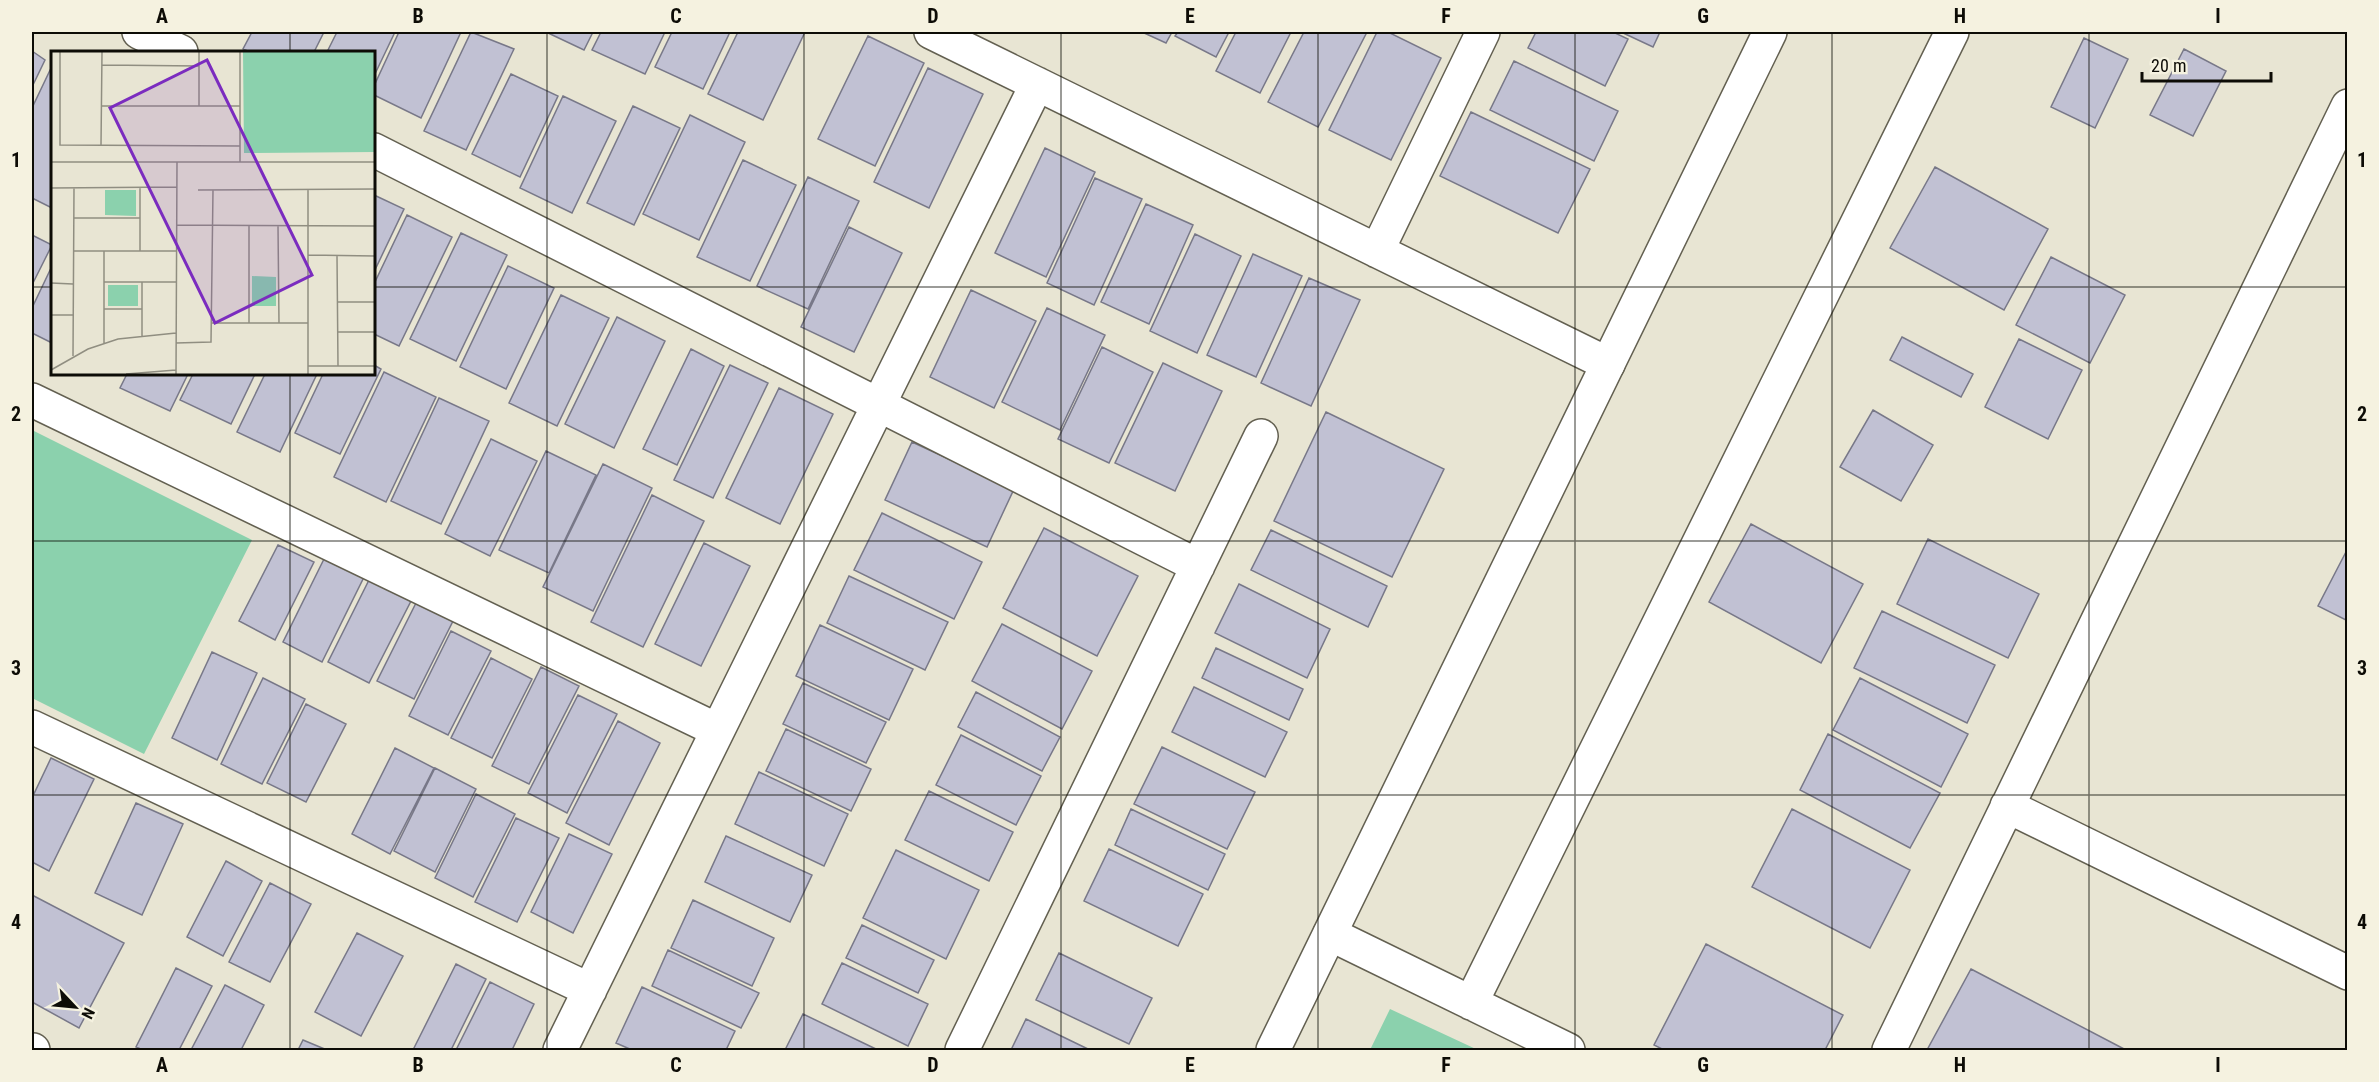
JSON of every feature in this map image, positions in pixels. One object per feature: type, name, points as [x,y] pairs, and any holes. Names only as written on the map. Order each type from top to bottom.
[{"type":"street","points":[[139,32],[179,51]]},
{"type":"street","points":[[931,32],[1608,364]]},
{"type":"street","points":[[1377,251],[1483,32]]},
{"type":"street","points":[[1274,1050],[1770,32]]},
{"type":"street","points":[[1471,1003],[1952,32]]},
{"type":"street","points":[[560,1050],[1037,84]]},
{"type":"street","points":[[1888,1050],[2348,106]]},
{"type":"street","points":[[375,151],[1198,566]]},
{"type":"street","points":[[32,400],[717,730]]},
{"type":"street","points":[[962,1050],[1261,436]]},
{"type":"street","points":[[32,728],[590,990]]},
{"type":"street","points":[[2007,806],[2348,973]]},
{"type":"street","points":[[1330,934],[1568,1050]]},
{"type":"green space","points":[[32,430],[252,540],[144,754],[32,698]]},
{"type":"green space","points":[[1390,1009],[1478,1050],[1370,1050]]},
{"type":"building","points":[[252,32],[324,32],[314,51],[248,51],[243,49]]},
{"type":"building","points":[[337,32],[395,32],[375,74],[375,51],[328,51]]},
{"type":"building","points":[[399,32],[461,32],[421,118],[375,95],[375,84]]},
{"type":"building","points":[[471,32],[514,49],[466,150],[424,131]]},
{"type":"building","points":[[546,32],[593,32],[584,50]]},
{"type":"building","points":[[601,32],[665,32],[645,74],[592,50]]},
{"type":"building","points":[[672,32],[730,32],[703,89],[655,67]]},
{"type":"building","points":[[738,32],[805,32],[763,120],[708,94]]},
{"type":"building","points":[[1142,32],[1172,32],[1166,43]]},
{"type":"building","points":[[1178,32],[1229,32],[1216,57],[1175,36]]},
{"type":"building","points":[[1236,32],[1291,32],[1260,93],[1216,71]]},
{"type":"building","points":[[1304,32],[1367,32],[1318,127],[1268,102]]},
{"type":"building","points":[[1377,32],[1388,32],[1441,58],[1391,160],[1329,130]]},
{"type":"building","points":[[1536,32],[1613,32],[1628,39],[1605,86],[1528,48]]},
{"type":"building","points":[[1621,32],[1660,32],[1653,47]]},
{"type":"building","points":[[868,36],[924,63],[875,166],[818,139]]},
{"type":"building","points":[[2084,38],[2128,59],[2095,128],[2051,107]]},
{"type":"building","points":[[2184,49],[2226,71],[2193,136],[2150,115]]},
{"type":"building","points":[[32,51],[45,60],[32,87]]},
{"type":"building","points":[[1514,61],[1618,111],[1594,161],[1490,110]]},
{"type":"building","points":[[51,68],[51,208],[32,198],[32,108]]},
{"type":"building","points":[[928,68],[983,94],[929,208],[874,182]]},
{"type":"building","points":[[511,74],[558,96],[520,177],[472,154]]},
{"type":"building","points":[[563,96],[616,121],[572,213],[520,188]]},
{"type":"building","points":[[633,106],[680,128],[634,225],[587,203]]},
{"type":"building","points":[[1471,112],[1590,169],[1558,233],[1440,176]]},
{"type":"building","points":[[690,115],[745,142],[699,240],[643,214]]},
{"type":"building","points":[[1045,148],[1095,172],[1046,277],[995,253]]},
{"type":"building","points":[[743,160],[796,185],[750,281],[697,257]]},
{"type":"building","points":[[1935,167],[2048,229],[2004,310],[1890,248]]},
{"type":"building","points":[[808,177],[859,201],[808,309],[757,286]]},
{"type":"building","points":[[1095,178],[1142,199],[1094,305],[1047,283]]},
{"type":"building","points":[[375,195],[404,209],[375,270]]},
{"type":"building","points":[[1146,204],[1193,225],[1149,324],[1101,302]]},
{"type":"building","points":[[407,215],[452,237],[399,346],[375,334],[375,282]]},
{"type":"building","points":[[849,227],[902,253],[854,352],[801,327]]},
{"type":"building","points":[[461,233],[507,255],[456,361],[410,339]]},
{"type":"building","points":[[1195,234],[1241,256],[1197,353],[1150,331]]},
{"type":"building","points":[[32,235],[51,244],[51,247],[32,285]]},
{"type":"building","points":[[1253,254],[1302,276],[1256,377],[1207,355]]},
{"type":"building","points":[[2051,257],[2125,295],[2090,363],[2016,325]]},
{"type":"building","points":[[508,266],[554,288],[506,389],[460,367]]},
{"type":"building","points":[[51,268],[51,342],[32,333],[32,308]]},
{"type":"building","points":[[1309,278],[1360,300],[1311,406],[1261,383]]},
{"type":"building","points":[[971,290],[1036,321],[994,408],[930,377]]},
{"type":"building","points":[[561,295],[609,318],[557,426],[509,403]]},
{"type":"building","points":[[1047,308],[1105,335],[1060,430],[1002,402]]},
{"type":"building","points":[[617,317],[665,341],[614,448],[565,424]]},
{"type":"building","points":[[1902,337],[1973,374],[1961,397],[1890,360]]},
{"type":"building","points":[[2019,339],[2082,370],[2048,439],[1985,407]]},
{"type":"building","points":[[1102,347],[1153,372],[1109,463],[1058,439]]},
{"type":"building","points":[[691,349],[724,366],[677,465],[643,449]]},
{"type":"building","points":[[1163,363],[1222,391],[1175,491],[1115,463]]},
{"type":"building","points":[[730,365],[768,383],[713,498],[674,480]]},
{"type":"building","points":[[375,366],[381,369],[340,454],[295,433],[323,375],[375,375]]},
{"type":"building","points":[[384,372],[436,397],[386,502],[334,477]]},
{"type":"building","points":[[126,375],[188,375],[170,411],[120,388]]},
{"type":"building","points":[[192,375],[255,375],[231,424],[180,400]]},
{"type":"building","points":[[265,375],[317,375],[280,452],[237,432]]},
{"type":"building","points":[[779,388],[833,414],[780,524],[726,498]]},
{"type":"building","points":[[439,398],[489,421],[441,524],[391,501]]},
{"type":"building","points":[[1873,410],[1933,445],[1901,501],[1840,467]]},
{"type":"building","points":[[1326,412],[1444,469],[1392,577],[1274,521]]},
{"type":"building","points":[[491,439],[537,461],[490,556],[445,534]]},
{"type":"building","points":[[912,442],[1014,489],[987,547],[885,500]]},
{"type":"building","points":[[546,451],[596,475],[549,573],[499,550]]},
{"type":"building","points":[[603,464],[652,488],[593,611],[543,587]]},
{"type":"building","points":[[652,495],[704,521],[643,647],[591,622]]},
{"type":"building","points":[[882,513],[982,562],[954,619],[854,570]]},
{"type":"building","points":[[1751,524],[1863,584],[1821,663],[1709,602]]},
{"type":"building","points":[[1044,528],[1138,576],[1097,656],[1003,608]]},
{"type":"building","points":[[1271,530],[1387,586],[1368,627],[1251,570]]},
{"type":"building","points":[[1928,539],[2039,594],[2008,658],[1897,604]]},
{"type":"building","points":[[704,543],[750,566],[701,666],[655,644]]},
{"type":"building","points":[[278,545],[314,562],[275,640],[239,621]]},
{"type":"building","points":[[2348,548],[2348,621],[2318,606]]},
{"type":"building","points":[[326,555],[365,575],[322,662],[283,642]]},
{"type":"building","points":[[849,576],[948,622],[925,670],[827,623]]},
{"type":"building","points":[[369,580],[411,601],[369,683],[328,662]]},
{"type":"building","points":[[1239,584],[1330,629],[1307,678],[1215,633]]},
{"type":"building","points":[[417,601],[454,619],[414,699],[377,681]]},
{"type":"building","points":[[1882,611],[1995,665],[1967,723],[1854,668]]},
{"type":"building","points":[[1002,624],[1092,671],[1062,729],[972,681]]},
{"type":"building","points":[[820,625],[913,669],[889,720],[796,676]]},
{"type":"building","points":[[451,631],[491,651],[448,735],[409,716]]},
{"type":"building","points":[[1216,648],[1303,689],[1289,720],[1202,678]]},
{"type":"building","points":[[212,652],[257,673],[217,760],[172,738]]},
{"type":"building","points":[[491,658],[532,679],[492,758],[451,738]]},
{"type":"building","points":[[541,667],[579,686],[529,784],[492,766]]},
{"type":"building","points":[[263,678],[305,699],[262,784],[221,764]]},
{"type":"building","points":[[1860,678],[1968,734],[1941,787],[1833,730]]},
{"type":"building","points":[[803,683],[886,722],[866,763],[783,724]]},
{"type":"building","points":[[1194,687],[1287,732],[1265,777],[1172,732]]},
{"type":"building","points":[[976,692],[1060,737],[1042,771],[958,727]]},
{"type":"building","points":[[578,695],[617,714],[567,813],[528,793]]},
{"type":"building","points":[[306,704],[346,724],[306,802],[267,783]]},
{"type":"building","points":[[618,721],[660,743],[609,845],[566,823]]},
{"type":"building","points":[[786,729],[871,769],[851,811],[766,771]]},
{"type":"building","points":[[1828,734],[1940,793],[1910,848],[1800,790]]},
{"type":"building","points":[[961,735],[1041,776],[1016,825],[936,785]]},
{"type":"building","points":[[1162,747],[1255,792],[1227,849],[1134,804]]},
{"type":"building","points":[[395,748],[434,768],[390,854],[352,834]]},
{"type":"building","points":[[51,758],[94,779],[49,871],[32,862],[32,798]]},
{"type":"building","points":[[435,768],[476,789],[435,872],[394,851]]},
{"type":"building","points":[[759,772],[848,814],[824,866],[735,824]]},
{"type":"building","points":[[929,791],[1013,832],[989,881],[905,840]]},
{"type":"building","points":[[476,794],[515,814],[473,897],[435,878]]},
{"type":"building","points":[[136,803],[183,824],[142,915],[95,893]]},
{"type":"building","points":[[1131,809],[1225,854],[1208,890],[1115,845]]},
{"type":"building","points":[[1792,809],[1910,870],[1870,948],[1752,887]]},
{"type":"building","points":[[516,818],[559,838],[517,922],[475,902]]},
{"type":"building","points":[[569,834],[612,854],[573,933],[531,912]]},
{"type":"building","points":[[726,836],[812,875],[790,922],[705,882]]},
{"type":"building","points":[[1109,849],[1203,894],[1178,946],[1084,901]]},
{"type":"building","points":[[896,850],[979,890],[946,959],[863,918]]},
{"type":"building","points":[[226,861],[262,881],[223,956],[187,937]]},
{"type":"building","points":[[270,883],[311,904],[270,982],[229,962]]},
{"type":"building","points":[[32,895],[124,943],[79,1028],[32,1002]]},
{"type":"building","points":[[693,900],[774,938],[752,986],[671,948]]},
{"type":"building","points":[[862,925],[934,960],[918,993],[846,958]]},
{"type":"building","points":[[357,933],[403,956],[361,1036],[315,1012]]},
{"type":"building","points":[[1706,944],[1843,1015],[1825,1050],[1664,1050],[1654,1045]]},
{"type":"building","points":[[668,950],[759,993],[741,1028],[652,986]]},
{"type":"building","points":[[1059,953],[1152,998],[1129,1044],[1036,1000]]},
{"type":"building","points":[[842,963],[928,1004],[908,1046],[822,1004]]},
{"type":"building","points":[[456,964],[486,979],[451,1050],[413,1050]]},
{"type":"building","points":[[176,968],[212,986],[179,1050],[143,1050],[136,1047]]},
{"type":"building","points":[[1971,969],[2126,1050],[1927,1050]]},
{"type":"building","points":[[490,982],[534,1004],[512,1050],[456,1050]]},
{"type":"building","points":[[225,985],[264,1005],[241,1050],[191,1050]]},
{"type":"building","points":[[642,987],[735,1031],[726,1050],[632,1050],[616,1043]]},
{"type":"building","points":[[803,1014],[878,1050],[785,1050]]},
{"type":"building","points":[[1026,1019],[1090,1050],[1011,1050]]},
{"type":"building","points":[[303,1040],[327,1050],[298,1050]]}]
